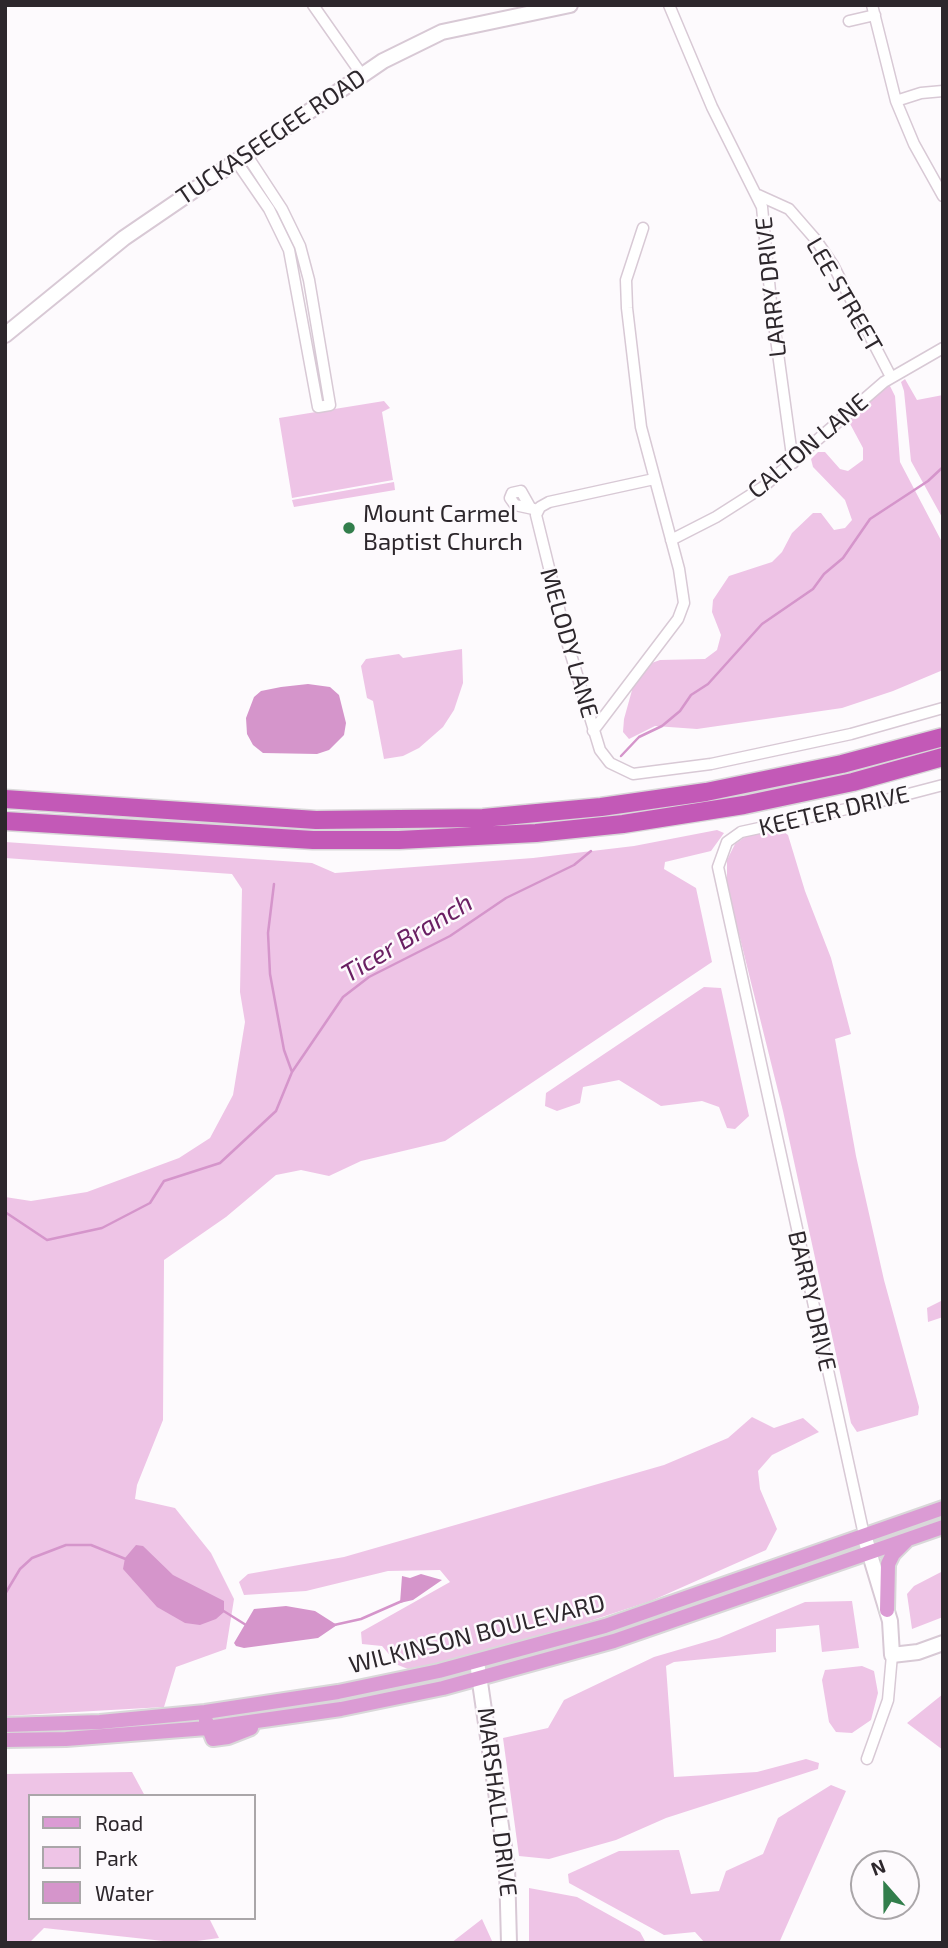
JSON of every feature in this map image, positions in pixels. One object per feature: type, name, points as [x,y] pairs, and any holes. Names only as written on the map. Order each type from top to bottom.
[{"type":"highway","points":[[5,799],[316,820],[483,818],[577,810],[706,792],[842,764],[943,737]]},
{"type":"highway","points":[[5,821],[313,840],[399,840],[536,833],[623,824],[744,805],[853,782],[943,757]]},
{"type":"main road","name":"WILKINSON BOULEVARD","points":[[5,1725],[100,1722],[205,1712],[361,1688],[477,1662],[605,1626],[943,1508]]},
{"type":"main road","name":"WILKINSON BOULEVARD","points":[[207,1728],[210,1736],[218,1739],[273,1719],[341,1709],[481,1679],[614,1641],[943,1527]]},
{"type":"main road","points":[[887,1610],[888,1564],[899,1546],[912,1537]]},
{"type":"main road","points":[[5,1740],[66,1739],[207,1728],[205,1712]]},
{"type":"street","points":[[313,5],[362,75]]},
{"type":"street","name":"TUCKASEEGEE ROAD","points":[[5,335],[124,238],[362,75],[429,37],[570,5]]},
{"type":"street","name":"LARRY DRIVE","points":[[668,5],[717,118],[762,207],[771,302],[793,463]]},
{"type":"street","points":[[849,21],[874,10],[896,101],[914,144],[943,196]]},
{"type":"street","points":[[896,101],[921,93],[943,91]]},
{"type":"street","points":[[241,157],[282,209],[300,246],[309,280],[330,405],[318,407],[289,250],[241,157]]},
{"type":"street","name":"LEE STREET","points":[[758,195],[789,209],[816,240],[833,265],[891,377]]},
{"type":"street","points":[[593,731],[681,614],[684,594],[641,427],[626,291],[630,264],[643,228]]},
{"type":"street","name":"CALTON LANE","points":[[671,540],[736,506],[793,463],[891,377],[943,348]]},
{"type":"street","name":"MELODY LANE","points":[[654,479],[549,502],[534,509],[551,582],[593,731],[600,750],[610,763],[625,772],[643,774],[777,751],[943,708]]},
{"type":"street","name":"KEETER DRIVE","points":[[727,842],[741,832],[943,785]]},
{"type":"street","name":"BARRY DRIVE","points":[[727,842],[718,867],[723,902],[864,1535],[887,1610],[892,1655],[888,1700],[867,1759]]},
{"type":"street","points":[[892,1655],[918,1652],[943,1643]]},
{"type":"street","name":"MARSHALL DRIVE","points":[[477,1662],[509,1888],[509,1943]]},
{"type":"green space","points":[[905,379],[917,400],[943,395],[943,519],[911,461],[901,382]]},
{"type":"green space","points":[[889,384],[895,396],[900,462],[943,544],[943,670],[842,708],[697,729],[655,726],[629,739],[623,732],[624,719],[634,683],[649,664],[660,660],[705,659],[717,650],[721,635],[712,612],[713,600],[729,576],[772,562],[782,552],[792,533],[813,513],[821,513],[834,530],[845,528],[852,520],[845,500],[813,467],[811,459],[818,452],[825,452],[840,469],[848,471],[863,460],[863,448],[848,420]]},
{"type":"green space","points":[[384,401],[390,408],[382,412],[393,480],[292,498],[279,418]]},
{"type":"green space","points":[[394,482],[395,490],[294,507],[292,500]]},
{"type":"green space","points":[[462,649],[463,683],[454,710],[443,727],[419,748],[403,756],[384,759],[373,701],[367,698],[361,666],[366,659],[399,654],[403,658]]},
{"type":"green space","points":[[780,829],[788,835],[805,891],[831,958],[851,1034],[835,1039],[856,1156],[884,1280],[919,1407],[918,1415],[857,1432],[851,1423],[783,1111],[727,886],[727,860],[735,844],[745,837]]},
{"type":"green space","points":[[717,830],[724,833],[711,851],[665,862],[664,869],[696,888],[712,962],[445,1141],[361,1161],[329,1176],[301,1170],[276,1175],[226,1217],[164,1260],[163,1420],[137,1485],[135,1499],[175,1508],[211,1553],[234,1599],[226,1649],[176,1667],[164,1707],[5,1716],[5,1197],[31,1201],[87,1192],[179,1158],[210,1138],[233,1095],[245,1022],[240,992],[242,889],[232,874],[5,858],[5,842],[312,863],[335,873],[533,858],[634,846]]},
{"type":"green space","points":[[704,987],[721,988],[749,1116],[735,1129],[727,1128],[719,1107],[702,1101],[661,1106],[619,1080],[583,1087],[580,1103],[557,1111],[545,1106],[546,1093]]},
{"type":"green space","points":[[943,1300],[943,1317],[928,1322],[927,1308]]},
{"type":"green space","points":[[752,1417],[774,1428],[803,1418],[819,1432],[772,1455],[758,1471],[760,1489],[777,1529],[766,1550],[651,1601],[528,1641],[413,1671],[398,1665],[382,1646],[362,1644],[361,1632],[450,1582],[440,1570],[388,1571],[306,1591],[244,1595],[239,1582],[248,1574],[344,1557],[664,1465],[728,1438]]},
{"type":"green space","points":[[943,1571],[943,1617],[912,1629],[907,1594],[914,1586]]},
{"type":"green space","points":[[852,1601],[859,1648],[822,1652],[819,1625],[776,1629],[776,1652],[674,1662],[666,1666],[674,1777],[757,1772],[806,1759],[819,1763],[818,1769],[666,1818],[616,1840],[549,1859],[519,1856],[503,1738],[548,1728],[564,1700],[654,1657],[719,1638],[805,1602]]},
{"type":"green space","points":[[862,1666],[874,1671],[878,1693],[871,1720],[852,1733],[836,1732],[829,1722],[822,1680],[825,1670]]},
{"type":"green space","points":[[943,1694],[943,1750],[907,1723]]},
{"type":"green space","points":[[132,1772],[144,1794],[28,1794],[28,1920],[210,1920],[219,1938],[182,1943],[44,1928],[29,1943],[5,1943],[5,1774]]},
{"type":"green space","points":[[831,1785],[846,1791],[779,1943],[705,1943],[695,1932],[664,1935],[569,1883],[568,1874],[619,1851],[679,1850],[691,1894],[719,1891],[726,1871],[763,1854],[778,1818]]},
{"type":"green space","points":[[529,1888],[577,1897],[640,1932],[646,1943],[529,1943]]},
{"type":"green space","points":[[482,1919],[493,1943],[451,1943]]},
{"type":"water","points":[[308,684],[330,687],[339,695],[346,723],[344,735],[329,750],[317,754],[263,753],[253,745],[247,734],[246,718],[254,697],[261,691]]},
{"type":"water","points":[[136,1545],[143,1546],[173,1575],[224,1601],[224,1612],[216,1619],[200,1625],[185,1623],[157,1607],[123,1569],[125,1558]]},
{"type":"water","points":[[421,1574],[442,1580],[413,1600],[400,1603],[402,1576],[410,1578]]},
{"type":"water","points":[[286,1606],[315,1611],[337,1625],[318,1638],[244,1648],[236,1646],[234,1643],[254,1609]]},
{"type":"waterway","name":"Ticer Branch","points":[[621,756],[639,737],[662,726],[680,711],[691,695],[708,684],[762,624],[813,589],[824,574],[843,558],[870,519],[928,481],[943,467]]},
{"type":"waterway","name":"Ticer Branch","points":[[5,1212],[47,1240],[102,1228],[150,1203],[164,1181],[220,1163],[276,1111],[292,1072],[343,997],[369,977],[450,936],[506,898],[574,865],[591,851]]},
{"type":"waterway","points":[[274,884],[268,933],[270,974],[284,1050],[292,1072]]},
{"type":"waterway","points":[[5,1594],[20,1569],[32,1558],[66,1545],[91,1545],[128,1560]]},
{"type":"waterway","points":[[334,1625],[361,1619],[402,1601]]},
{"type":"waterway","points":[[222,1610],[246,1625]]},
{"type":"place","name":"Mount Carmel Baptist Church","points":[[349,528]]}]
